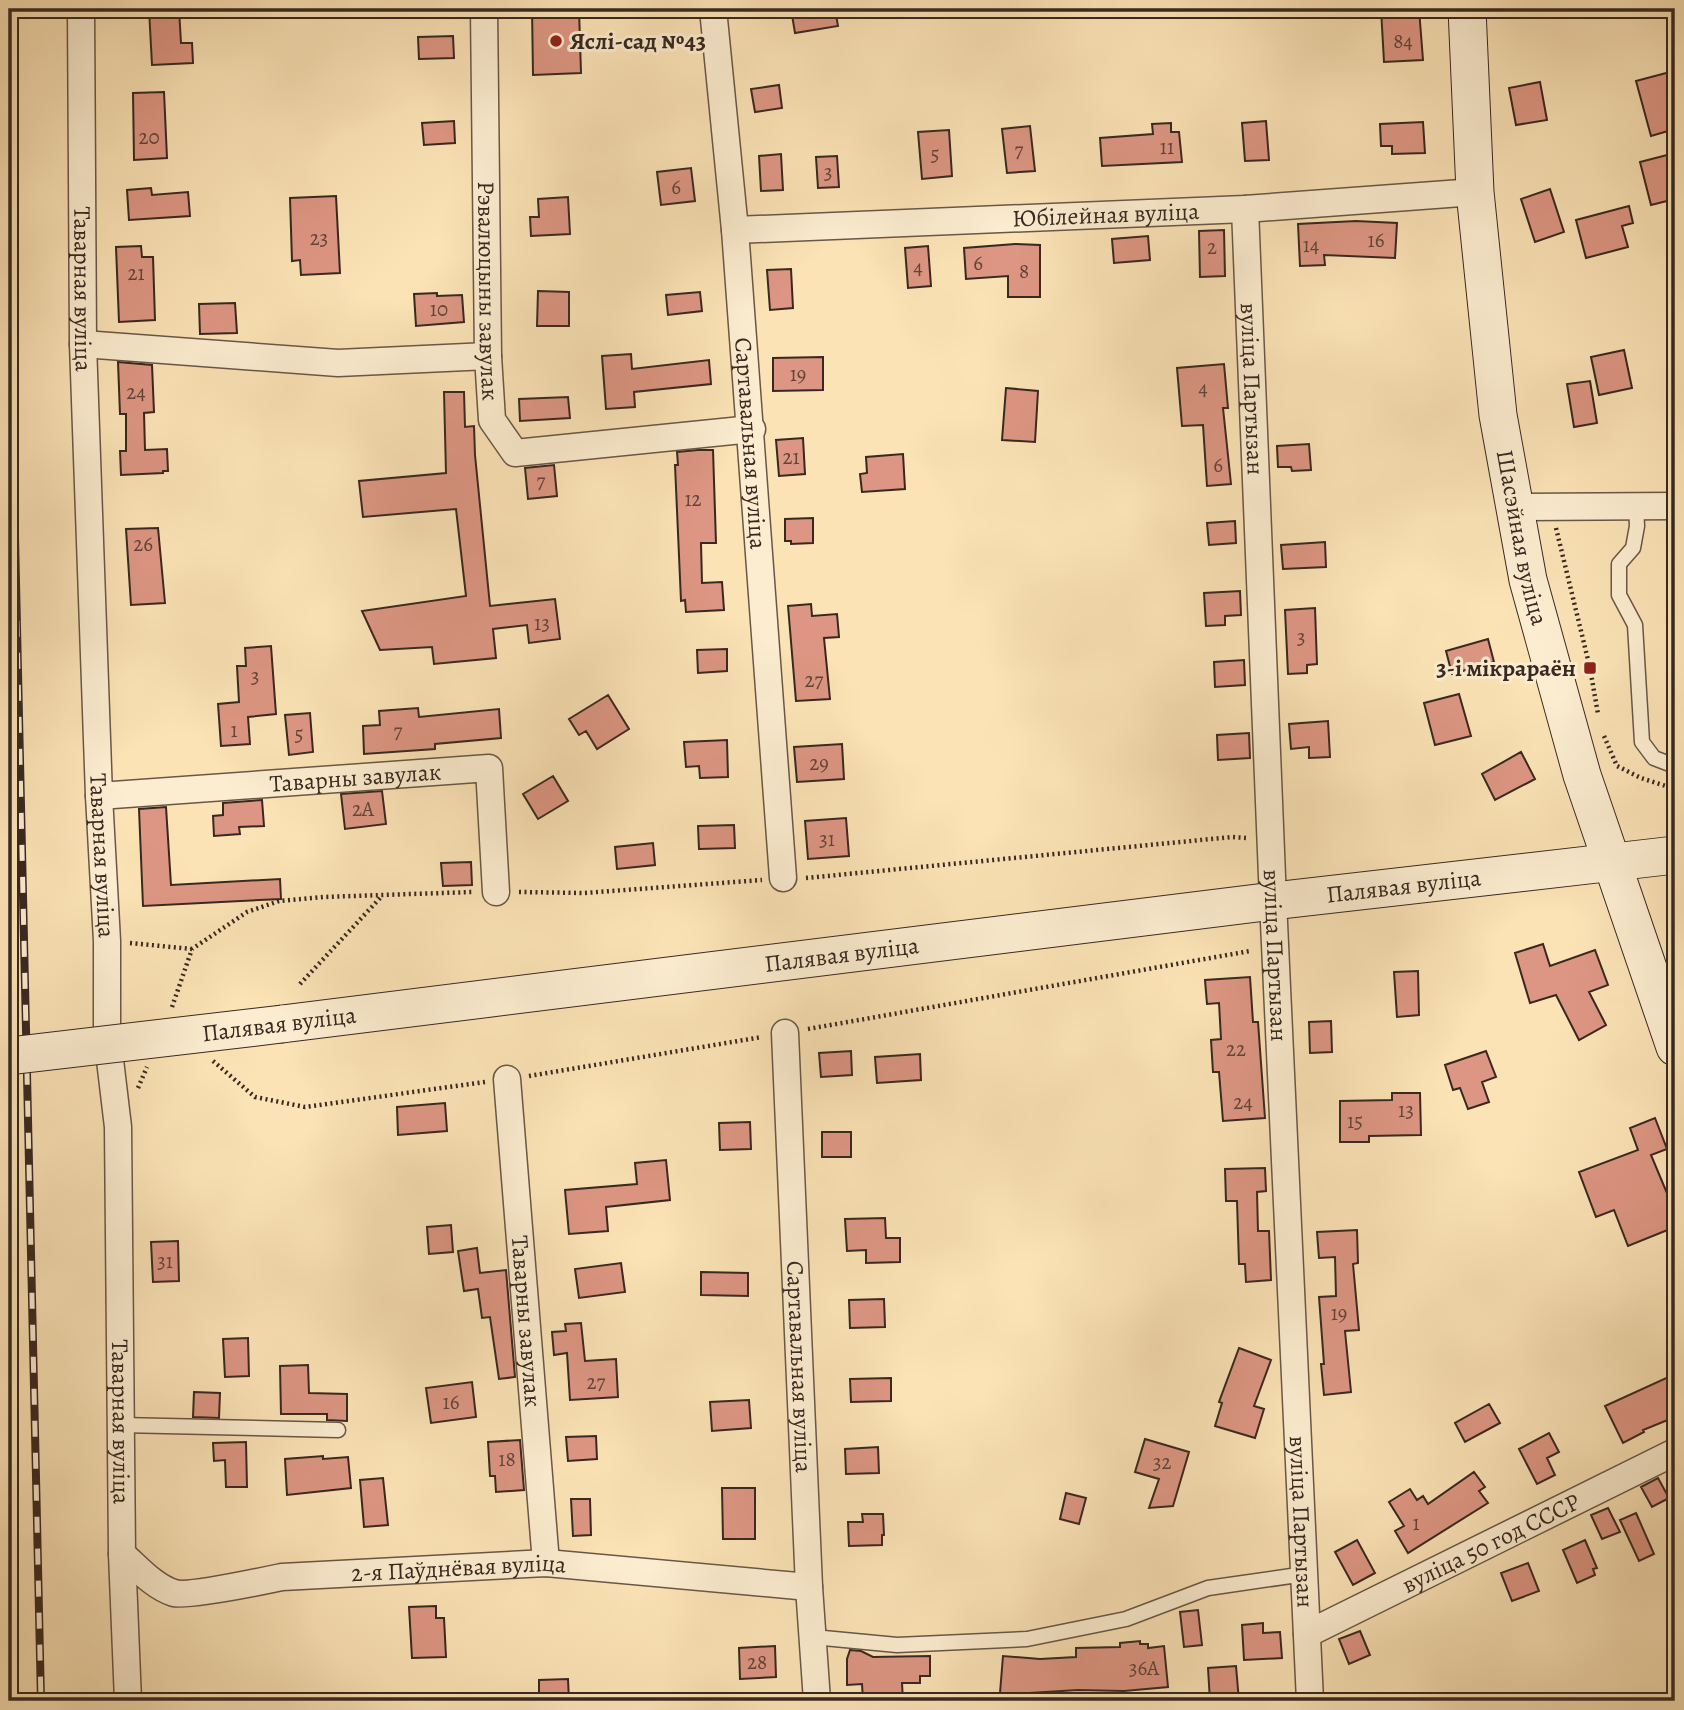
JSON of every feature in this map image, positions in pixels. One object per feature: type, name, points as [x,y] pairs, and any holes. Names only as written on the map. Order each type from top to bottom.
[{"type":"main road","name":"Шасэйная вуліца","points":[[1467,9],[1475,192],[1498,415],[1528,580],[1582,775],[1675,1046]]},
{"type":"main road","name":"Палявая вуліца","points":[[9,1056],[1273,901],[1675,855]]},
{"type":"street","name":"Таварная вуліца","points":[[81,9],[83,344],[99,796],[107,941],[107,1035],[118,1127],[122,1554],[128,1701]]},
{"type":"street","name":"Рэвалюцыны завулак","points":[[484,9],[488,356],[492,420],[515,453],[752,429]]},
{"type":"street","name":"Сартавальная вуліца","points":[[713,9],[752,429],[783,878]]},
{"type":"street","name":"Юбілейная вуліца","points":[[735,230],[1245,209],[1475,192]]},
{"type":"street","name":"вуліца Партызан","points":[[1245,209],[1273,901],[1310,1701]]},
{"type":"street","points":[[83,344],[338,363],[488,356]]},
{"type":"street","points":[[1514,508],[1675,506]]},
{"type":"street","name":"Таварны завулак","points":[[99,796],[489,768],[496,892]]},
{"type":"street","name":"Сартавальная вуліца","points":[[785,1034],[809,1587],[817,1701]]},
{"type":"street","name":"Таварны завулак","points":[[507,1079],[545,1563]]},
{"type":"street","name":"вуліца 50 год СССР","points":[[1307,1634],[1675,1452]]},
{"type":"street","name":"2-я Паўднёвая вуліца","points":[[122,1554],[153,1582],[176,1594],[282,1577],[545,1563],[809,1587]]},
{"type":"lane","points":[[1636,506],[1637,526],[1633,548],[1619,565],[1619,595],[1635,625],[1642,742],[1654,758],[1675,766]]},
{"type":"lane","points":[[120,1425],[338,1430]]},
{"type":"lane","points":[[813,1637],[897,1645],[1027,1639],[1126,1619],[1208,1588],[1305,1574]]},
{"type":"path","points":[[1551,507],[1599,716]]},
{"type":"path","points":[[1601,728],[1616,766],[1641,778],[1675,789]]},
{"type":"path","points":[[783,878],[825,877],[1232,837],[1254,839],[1271,845]]},
{"type":"path","points":[[300,984],[382,895]]},
{"type":"path","points":[[107,941],[192,949]]},
{"type":"path","points":[[208,1057],[255,1097],[305,1107],[507,1079],[785,1034],[1250,953],[1253,942]]},
{"type":"building","points":[[149,9],[179,9],[181,43],[192,43],[193,63],[152,65]]},
{"type":"building","name":"Яслі-сад №43","points":[[532,9],[579,9],[581,73],[533,75]]},
{"type":"building","points":[[791,9],[835,9],[838,26],[795,33]]},
{"type":"building","points":[[1381,9],[1419,9],[1423,60],[1384,62]]},
{"type":"building","points":[[453,36],[454,58],[419,59],[418,37]]},
{"type":"building","points":[[1670,72],[1675,92],[1675,129],[1651,136],[1636,81]]},
{"type":"building","points":[[1540,82],[1547,120],[1516,125],[1509,88]]},
{"type":"building","points":[[779,85],[782,108],[755,112],[751,89]]},
{"type":"building","points":[[164,92],[167,158],[134,160],[133,93]]},
{"type":"building","points":[[454,121],[455,143],[424,145],[422,123]]},
{"type":"building","points":[[1266,121],[1269,160],[1245,161],[1242,123]]},
{"type":"building","points":[[1423,122],[1425,153],[1392,154],[1392,146],[1381,146],[1380,124]]},
{"type":"building","points":[[1171,123],[1171,132],[1179,132],[1182,162],[1102,166],[1100,138],[1153,134],[1152,124]]},
{"type":"building","points":[[1030,126],[1035,171],[1007,173],[1002,129]]},
{"type":"building","points":[[949,130],[952,176],[922,179],[918,132]]},
{"type":"building","points":[[781,154],[783,190],[761,191],[759,156]]},
{"type":"building","points":[[1671,154],[1675,172],[1675,199],[1651,205],[1640,162]]},
{"type":"building","points":[[837,156],[839,187],[818,188],[816,157]]},
{"type":"building","points":[[691,168],[695,201],[661,205],[657,172]]},
{"type":"building","points":[[151,188],[152,195],[188,192],[190,216],[129,220],[127,190]]},
{"type":"building","points":[[1550,189],[1564,232],[1535,242],[1521,199]]},
{"type":"building","points":[[336,196],[340,273],[301,275],[300,260],[292,261],[290,198]]},
{"type":"building","points":[[568,197],[570,234],[531,236],[530,217],[539,217],[538,199]]},
{"type":"building","points":[[1629,206],[1633,223],[1622,226],[1628,247],[1586,258],[1576,220]]},
{"type":"building","points":[[1356,221],[1397,223],[1395,258],[1324,255],[1325,265],[1300,266],[1298,224]]},
{"type":"building","points":[[1224,230],[1225,276],[1200,277],[1199,231]]},
{"type":"building","points":[[1148,236],[1150,260],[1114,263],[1112,239]]},
{"type":"building","points":[[1040,245],[1040,297],[1008,297],[1008,276],[966,279],[964,248]]},
{"type":"building","points":[[141,246],[142,257],[153,257],[155,320],[119,322],[116,247]]},
{"type":"building","points":[[928,246],[931,286],[908,288],[905,248]]},
{"type":"building","points":[[791,269],[793,308],[770,310],[767,270]]},
{"type":"building","points":[[538,291],[569,292],[569,326],[537,326]]},
{"type":"building","points":[[700,292],[702,311],[668,315],[666,295]]},
{"type":"building","points":[[437,293],[437,296],[462,295],[464,322],[416,326],[414,294]]},
{"type":"building","points":[[235,303],[237,333],[200,334],[199,304]]},
{"type":"building","points":[[1624,350],[1632,388],[1599,395],[1591,357]]},
{"type":"building","points":[[631,354],[632,369],[709,360],[711,384],[634,392],[635,407],[606,409],[602,356]]},
{"type":"building","points":[[823,357],[823,390],[773,391],[773,358]]},
{"type":"building","points":[[118,362],[152,365],[154,412],[144,413],[145,450],[167,449],[168,471],[121,475],[120,451],[126,451],[126,414],[120,414]]},
{"type":"building","points":[[1224,364],[1228,408],[1223,408],[1231,484],[1207,486],[1203,425],[1182,426],[1177,368]]},
{"type":"building","points":[[1590,381],[1597,423],[1574,427],[1567,384]]},
{"type":"building","points":[[1006,388],[1038,391],[1035,442],[1002,440]]},
{"type":"building","points":[[444,392],[464,392],[465,427],[474,426],[490,606],[555,599],[560,639],[529,643],[527,625],[493,629],[496,658],[434,664],[432,647],[380,650],[362,611],[466,596],[456,509],[363,517],[359,481],[446,473]]},
{"type":"building","points":[[568,397],[570,418],[520,421],[519,399]]},
{"type":"building","points":[[803,438],[805,474],[779,476],[776,440]]},
{"type":"building","points":[[1309,444],[1311,470],[1292,471],[1291,467],[1278,467],[1277,446]]},
{"type":"building","points":[[713,450],[716,543],[701,543],[702,583],[722,582],[724,610],[686,612],[685,600],[681,601],[675,465],[678,465],[677,452]]},
{"type":"building","points":[[903,454],[905,489],[862,492],[860,474],[867,473],[866,457]]},
{"type":"building","points":[[554,465],[557,496],[528,499],[525,468]]},
{"type":"building","points":[[813,518],[813,543],[791,544],[791,541],[785,541],[785,519]]},
{"type":"building","points":[[1235,521],[1236,543],[1209,545],[1207,523]]},
{"type":"building","points":[[158,528],[165,603],[131,605],[126,529]]},
{"type":"building","points":[[1325,542],[1326,567],[1283,569],[1281,545]]},
{"type":"building","points":[[1240,591],[1241,615],[1225,616],[1225,625],[1206,626],[1204,593]]},
{"type":"building","points":[[811,604],[812,616],[837,614],[839,637],[824,638],[830,699],[796,701],[788,606]]},
{"type":"building","points":[[1315,608],[1317,664],[1307,665],[1307,673],[1288,674],[1285,610]]},
{"type":"building","points":[[1488,639],[1494,662],[1452,674],[1446,651]]},
{"type":"building","points":[[271,646],[276,714],[248,717],[250,744],[221,746],[218,704],[239,702],[237,666],[246,666],[245,648]]},
{"type":"building","points":[[727,649],[727,671],[698,673],[697,650]]},
{"type":"building","points":[[1244,660],[1245,685],[1215,687],[1214,662]]},
{"type":"building","points":[[1459,694],[1471,736],[1435,745],[1424,703]]},
{"type":"building","points":[[608,695],[629,729],[597,749],[586,731],[579,735],[569,719]]},
{"type":"building","points":[[418,708],[419,717],[499,709],[501,738],[435,744],[435,749],[364,754],[363,726],[380,725],[379,711]]},
{"type":"building","points":[[310,713],[313,752],[289,755],[285,715]]},
{"type":"building","points":[[1328,721],[1330,757],[1309,758],[1309,747],[1291,749],[1289,724]]},
{"type":"building","points":[[1249,733],[1250,758],[1218,760],[1217,735]]},
{"type":"building","points":[[727,740],[728,777],[700,778],[699,766],[686,767],[684,742]]},
{"type":"building","points":[[842,744],[844,779],[797,782],[794,747]]},
{"type":"building","points":[[1521,752],[1535,779],[1495,800],[1482,774]]},
{"type":"building","points":[[553,776],[568,801],[538,819],[523,794]]},
{"type":"building","points":[[382,791],[386,824],[345,829],[341,794]]},
{"type":"building","points":[[262,800],[264,826],[239,827],[240,834],[214,836],[213,816],[223,815],[223,803]]},
{"type":"building","points":[[166,807],[171,885],[280,879],[281,899],[143,906],[139,809]]},
{"type":"building","points":[[846,818],[849,856],[808,859],[805,821]]},
{"type":"building","points":[[734,825],[735,848],[699,849],[698,826]]},
{"type":"building","points":[[653,843],[655,865],[617,869],[615,847]]},
{"type":"building","points":[[471,862],[472,885],[443,886],[441,863]]},
{"type":"building","points":[[1543,944],[1550,966],[1595,950],[1608,985],[1589,992],[1606,1025],[1579,1040],[1556,995],[1530,1003],[1515,953]]},
{"type":"building","points":[[1418,971],[1419,1015],[1397,1017],[1394,972]]},
{"type":"building","points":[[1250,977],[1253,1022],[1258,1022],[1265,1118],[1223,1121],[1219,1072],[1213,1072],[1211,1040],[1221,1039],[1219,1003],[1207,1004],[1205,980]]},
{"type":"building","points":[[1331,1021],[1332,1052],[1310,1053],[1309,1022]]},
{"type":"building","points":[[851,1051],[852,1075],[821,1077],[819,1053]]},
{"type":"building","points":[[1486,1051],[1496,1077],[1482,1082],[1489,1102],[1468,1109],[1460,1088],[1453,1090],[1445,1065]]},
{"type":"building","points":[[920,1054],[921,1080],[877,1083],[875,1057]]},
{"type":"building","points":[[1392,1093],[1420,1093],[1421,1135],[1369,1136],[1369,1142],[1340,1142],[1340,1101],[1392,1100]]},
{"type":"building","points":[[445,1103],[447,1131],[398,1135],[397,1107]]},
{"type":"building","points":[[1655,1118],[1667,1149],[1651,1155],[1669,1198],[1675,1196],[1675,1227],[1628,1246],[1614,1210],[1596,1217],[1579,1172],[1638,1150],[1630,1128]]},
{"type":"building","points":[[750,1122],[751,1149],[720,1150],[719,1123]]},
{"type":"building","points":[[822,1132],[851,1132],[851,1157],[822,1157]]},
{"type":"building","points":[[666,1160],[670,1200],[606,1207],[608,1231],[569,1234],[565,1190],[637,1184],[635,1163]]},
{"type":"building","points":[[1265,1168],[1266,1191],[1257,1192],[1258,1231],[1269,1231],[1271,1280],[1246,1282],[1245,1264],[1239,1264],[1237,1201],[1226,1201],[1225,1169]]},
{"type":"building","points":[[885,1218],[886,1238],[900,1238],[900,1262],[866,1263],[866,1250],[847,1251],[845,1219]]},
{"type":"building","points":[[451,1225],[453,1252],[429,1254],[427,1227]]},
{"type":"building","points":[[1357,1230],[1358,1263],[1353,1264],[1359,1330],[1345,1331],[1351,1392],[1324,1395],[1319,1297],[1336,1296],[1335,1257],[1319,1258],[1317,1232]]},
{"type":"building","points":[[178,1241],[179,1281],[153,1282],[151,1242]]},
{"type":"building","points":[[477,1248],[480,1273],[506,1270],[515,1377],[499,1379],[490,1317],[482,1318],[478,1289],[464,1291],[458,1251]]},
{"type":"building","points":[[621,1263],[625,1292],[579,1298],[575,1269]]},
{"type":"building","points":[[701,1272],[748,1273],[748,1296],[701,1295]]},
{"type":"building","points":[[884,1299],[885,1327],[850,1328],[849,1300]]},
{"type":"building","points":[[581,1323],[585,1361],[616,1359],[618,1397],[570,1400],[567,1353],[554,1355],[552,1332],[566,1331],[565,1324]]},
{"type":"building","points":[[248,1338],[249,1376],[225,1377],[223,1339]]},
{"type":"building","points":[[1239,1348],[1271,1360],[1254,1406],[1264,1409],[1255,1438],[1215,1426],[1222,1403],[1219,1402]]},
{"type":"building","points":[[308,1365],[309,1393],[347,1394],[347,1421],[327,1420],[327,1414],[281,1414],[280,1366]]},
{"type":"building","points":[[1675,1374],[1675,1417],[1643,1430],[1644,1432],[1623,1443],[1605,1406]]},
{"type":"building","points":[[891,1378],[891,1401],[851,1402],[850,1379]]},
{"type":"building","points":[[472,1382],[476,1417],[431,1423],[426,1388]]},
{"type":"building","points":[[194,1392],[220,1393],[219,1418],[193,1417]]},
{"type":"building","points":[[749,1400],[751,1428],[712,1431],[710,1402]]},
{"type":"building","points":[[1489,1404],[1500,1423],[1465,1442],[1455,1423]]},
{"type":"building","points":[[1549,1433],[1559,1452],[1547,1458],[1555,1475],[1537,1484],[1519,1449]]},
{"type":"building","points":[[596,1436],[597,1459],[568,1461],[566,1437]]},
{"type":"building","points":[[1145,1439],[1189,1452],[1173,1506],[1149,1508],[1159,1479],[1135,1472]]},
{"type":"building","points":[[520,1440],[524,1490],[496,1492],[495,1476],[490,1476],[488,1442]]},
{"type":"building","points":[[246,1442],[247,1487],[226,1487],[225,1460],[214,1461],[213,1443]]},
{"type":"building","points":[[878,1447],[879,1473],[846,1474],[845,1449]]},
{"type":"building","points":[[323,1456],[323,1459],[348,1457],[351,1488],[287,1495],[285,1459]]},
{"type":"building","points":[[1474,1472],[1485,1487],[1479,1491],[1488,1503],[1408,1553],[1395,1531],[1404,1526],[1389,1502],[1410,1489],[1417,1500],[1423,1496],[1428,1504]]},
{"type":"building","points":[[383,1478],[388,1525],[364,1527],[360,1480]]},
{"type":"building","points":[[1658,1478],[1669,1498],[1652,1507],[1641,1487]]},
{"type":"building","points":[[722,1488],[755,1488],[755,1539],[723,1539]]},
{"type":"building","points":[[1066,1493],[1086,1498],[1079,1524],[1060,1519]]},
{"type":"building","points":[[571,1499],[590,1499],[591,1535],[573,1536]]},
{"type":"building","points":[[1608,1508],[1620,1532],[1602,1539],[1591,1515]]},
{"type":"building","points":[[1636,1513],[1654,1554],[1639,1561],[1620,1520]]},
{"type":"building","points":[[862,1514],[883,1514],[882,1545],[849,1546],[848,1522],[863,1522]]},
{"type":"building","points":[[1357,1540],[1375,1573],[1353,1585],[1335,1552]]},
{"type":"building","points":[[1585,1540],[1597,1568],[1593,1569],[1595,1575],[1577,1583],[1563,1550]]},
{"type":"building","points":[[1528,1563],[1539,1591],[1512,1601],[1501,1573]]},
{"type":"building","points":[[436,1606],[436,1618],[444,1618],[446,1657],[412,1658],[409,1607]]},
{"type":"building","points":[[1198,1610],[1202,1645],[1184,1647],[1180,1612]]},
{"type":"building","points":[[1263,1623],[1263,1633],[1280,1632],[1282,1658],[1244,1660],[1242,1625]]},
{"type":"building","points":[[1360,1631],[1370,1655],[1349,1664],[1339,1639]]},
{"type":"building","points":[[1140,1641],[1140,1644],[1148,1644],[1148,1648],[1164,1646],[1168,1687],[1124,1691],[1078,1690],[1030,1695],[1000,1693],[1003,1656],[1040,1659],[1076,1657],[1076,1648],[1120,1647],[1120,1643]]},
{"type":"building","points":[[775,1646],[776,1677],[740,1679],[739,1648]]},
{"type":"building","points":[[850,1650],[861,1651],[873,1657],[930,1656],[930,1676],[920,1676],[920,1683],[902,1683],[903,1701],[863,1701],[862,1684],[847,1685],[847,1659]]},
{"type":"building","points":[[1236,1666],[1239,1701],[1210,1701],[1208,1668]]},
{"type":"building","points":[[568,1679],[569,1701],[539,1701],[539,1680]]},
{"type":"railway","points":[[9,269],[41,1701]]},
{"type":"place","name":"Яслі-сад №43","points":[[556,41]]},
{"type":"place","name":"3-і мікрараён","points":[[1590,668]]}]
